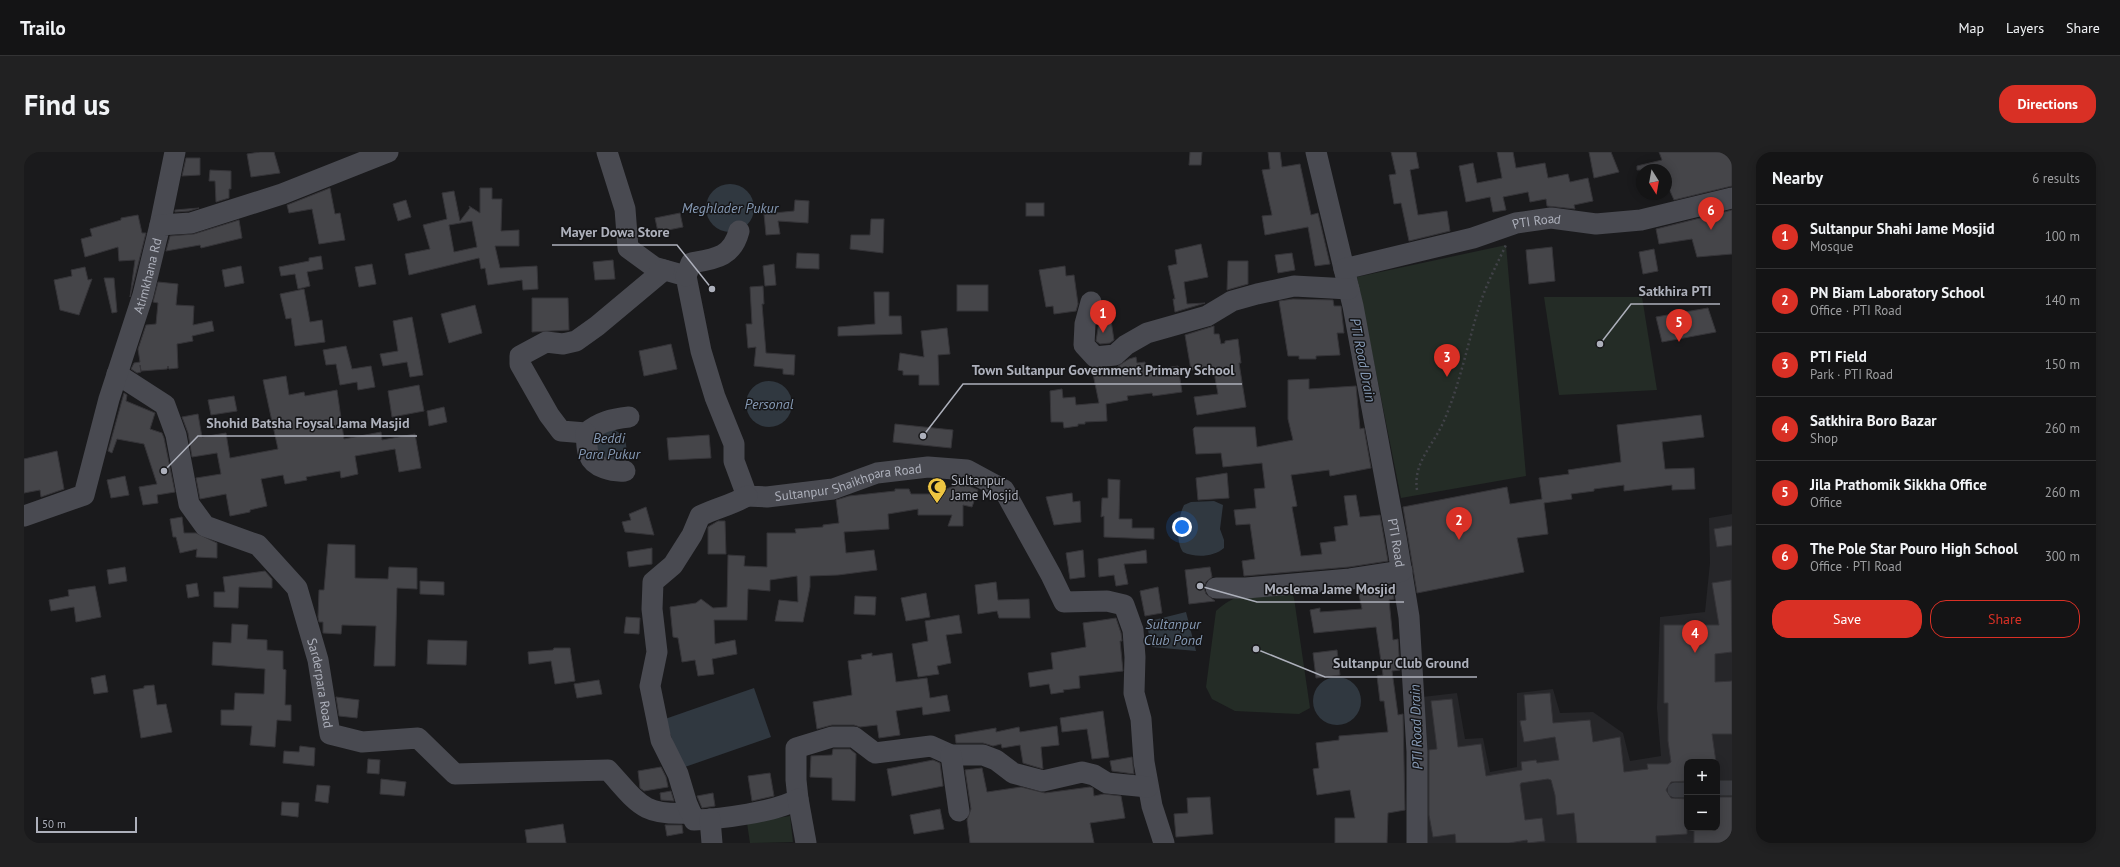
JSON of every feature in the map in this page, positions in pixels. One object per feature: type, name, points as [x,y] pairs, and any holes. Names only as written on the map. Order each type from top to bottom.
[{"type":"street","points":[[160,225],[175,152]]},
{"type":"street","name":"Atimkhana Rd","points":[[24,516],[84,495],[117,374],[143,295],[160,225],[191,223],[274,196],[388,152]]},
{"type":"street","points":[[602,152],[621,211],[624,249]]},
{"type":"street","points":[[607,152],[625,210],[628,248],[654,267],[686,276]]},
{"type":"street","name":"PTI Road","points":[[1316,152],[1349,289],[1402,571],[1409,617],[1417,752],[1417,843]]},
{"type":"street","name":"PTI Road","points":[[1344,269],[1473,238],[1516,223],[1551,218],[1596,224],[1641,220],[1732,198]]},
{"type":"street","points":[[739,231],[737,239],[721,257],[691,263],[686,276],[702,352],[716,397],[734,444],[734,461],[747,496]]},
{"type":"street","points":[[628,417],[609,420],[597,424],[586,433],[561,431],[549,415],[520,364],[520,356],[546,342],[564,344],[576,341],[598,326],[664,270]]},
{"type":"street","points":[[1091,302],[1085,324],[1084,345],[1095,357],[1105,357],[1115,355],[1126,345],[1147,333],[1207,316],[1232,301],[1256,294],[1294,286],[1349,289]]},
{"type":"street","name":"Sarderpara Road","points":[[117,374],[165,405],[176,435],[189,504],[205,526],[258,545],[296,588],[318,660],[330,734],[362,742],[418,738],[454,774],[608,770],[638,803],[658,813],[700,816]]},
{"type":"street","points":[[586,433],[589,456],[596,464],[614,472],[625,471]]},
{"type":"street","name":"Sultanpur Shaikhpara Road","points":[[700,816],[661,740],[650,686],[657,652],[652,609],[653,582],[673,565],[692,535],[700,516],[718,508],[733,504],[747,496],[767,497],[833,488],[877,473],[928,468],[967,470],[1004,490],[1051,575],[1064,602],[1107,601],[1124,605],[1133,630],[1135,656],[1134,693],[1141,720],[1144,762],[1148,787],[1157,824],[1164,843]]},
{"type":"street","points":[[1216,588],[1246,588],[1350,579],[1402,571]]},
{"type":"street","points":[[806,843],[798,799],[796,748],[832,737],[854,736],[875,753],[931,746],[951,755],[983,755],[996,760],[1013,773],[1043,781],[1082,772],[1094,775],[1107,783],[1148,787]]},
{"type":"street","points":[[951,755],[959,812]]},
{"type":"street","points":[[1720,788],[1732,788]]},
{"type":"street","points":[[712,843],[700,816],[782,806],[798,799]]},
{"type":"path","points":[[1417,490],[1415,478],[1420,464],[1450,406],[1479,308],[1516,223]]},
{"type":"shaded area","points":[[1506,245],[1526,476],[1401,498],[1357,277]]},
{"type":"shaded area","points":[[1544,297],[1642,297],[1657,390],[1559,395]]},
{"type":"shaded area","points":[[1732,514],[1732,843],[1420,843],[1422,697],[1457,693],[1465,739],[1483,738],[1490,772],[1517,767],[1517,693],[1553,689],[1560,713],[1593,712],[1623,733],[1630,761],[1661,756],[1657,708],[1660,617],[1705,612],[1710,563],[1709,518]]},
{"type":"shaded area","points":[[1290,589],[1294,598],[1310,708],[1299,714],[1235,711],[1212,699],[1206,687],[1216,611],[1233,599],[1251,593]]},
{"type":"shaded area","points":[[790,816],[793,842],[750,843],[747,823]]},
{"type":"water","name":"Meghlader Pukur","points":[[725,184],[735,184],[747,191],[754,203],[754,213],[747,225],[735,232],[725,232],[717,228],[710,221],[706,213],[706,203],[710,195],[717,188]]},
{"type":"water","name":"Personal","points":[[774,381],[786,387],[791,395],[791,413],[786,421],[778,426],[764,427],[752,421],[747,413],[746,399],[752,387],[760,382]]},
{"type":"water","name":"Beddi Para Pukur","points":[[612,429],[617,431],[624,439],[626,444],[625,453],[617,461],[604,462],[593,439]]},
{"type":"water","points":[[1214,501],[1223,505],[1220,529],[1224,540],[1224,548],[1210,555],[1204,556],[1183,552],[1180,547],[1178,529],[1180,516],[1184,505],[1191,502]]},
{"type":"water","name":"Sultanpur Club Pond","points":[[1186,612],[1196,651],[1152,647],[1146,622]]},
{"type":"water","points":[[1337,677],[1346,679],[1354,684],[1359,692],[1361,701],[1359,710],[1354,718],[1346,723],[1337,725],[1328,723],[1320,718],[1315,710],[1313,701],[1315,692],[1320,684],[1328,679]]},
{"type":"water","points":[[754,688],[771,737],[682,768],[665,719]]},
{"type":"building","points":[[274,152],[280,173],[251,177],[247,154]]},
{"type":"building","points":[[1190,152],[1202,152],[1201,165],[1189,165]]},
{"type":"building","points":[[1268,152],[1280,152],[1282,167],[1300,164],[1311,215],[1318,213],[1330,264],[1315,266],[1308,227],[1265,235],[1262,216],[1272,215],[1262,170],[1270,169]]},
{"type":"building","points":[[1391,152],[1416,152],[1419,168],[1410,170],[1418,215],[1447,211],[1450,231],[1409,241],[1401,203],[1394,204],[1389,175],[1396,174]]},
{"type":"building","points":[[1497,152],[1513,152],[1516,168],[1545,163],[1548,178],[1568,174],[1570,182],[1588,178],[1593,201],[1574,205],[1575,209],[1547,206],[1546,199],[1530,202],[1528,192],[1503,197],[1506,210],[1493,212],[1490,197],[1466,202],[1459,166],[1473,163],[1477,183],[1502,178]]},
{"type":"building","points":[[1589,152],[1611,152],[1619,172],[1594,178]]},
{"type":"building","points":[[1659,152],[1724,152],[1732,162],[1732,186],[1674,200],[1672,196],[1672,164],[1645,164],[1662,160]]},
{"type":"building","points":[[186,158],[200,158],[200,175],[182,176]]},
{"type":"building","points":[[210,170],[231,171],[231,189],[229,189],[229,198],[216,202],[215,181],[209,181]]},
{"type":"building","points":[[330,188],[335,214],[340,213],[345,240],[319,244],[312,209],[289,213],[287,205]]},
{"type":"building","points":[[480,188],[492,188],[492,199],[502,199],[501,231],[519,230],[519,246],[495,246],[500,268],[537,266],[538,289],[523,290],[522,280],[488,285],[485,268],[481,269],[479,258],[409,275],[405,254],[430,249],[423,225],[447,219],[442,193],[454,191],[460,221],[470,208],[469,206],[480,213]],"holes":[[[472,221],[477,247],[454,252],[449,225]]]},
{"type":"building","points":[[406,200],[411,217],[398,221],[393,204]]},
{"type":"building","points":[[795,200],[809,201],[808,223],[778,221],[780,234],[766,235],[764,214],[794,211]]},
{"type":"building","points":[[1026,203],[1044,203],[1044,216],[1026,216]]},
{"type":"building","points":[[199,208],[189,211],[175,212],[175,210]]},
{"type":"building","points":[[1732,210],[1732,254],[1697,257],[1692,239],[1659,244],[1656,229]]},
{"type":"building","points":[[680,213],[683,227],[658,232],[655,218]]},
{"type":"building","points":[[138,215],[142,233],[146,233],[130,297],[135,260],[119,261],[118,247],[85,257],[81,239],[92,236],[90,229],[121,220],[121,218]]},
{"type":"building","points":[[871,219],[884,219],[883,253],[850,249],[851,235],[870,235]]},
{"type":"building","points":[[239,220],[242,238],[201,248],[200,245],[166,251],[170,236],[194,234]]},
{"type":"building","points":[[1201,244],[1208,277],[1184,282],[1187,304],[1205,303],[1175,312],[1173,299],[1175,299],[1168,266],[1177,264],[1175,250]]},
{"type":"building","points":[[1552,247],[1555,281],[1529,284],[1526,250]]},
{"type":"building","points":[[1654,249],[1658,271],[1643,274],[1639,252]]},
{"type":"building","points":[[797,253],[819,254],[819,269],[796,268]]},
{"type":"building","points":[[1292,253],[1295,270],[1278,273],[1275,255]]},
{"type":"building","points":[[321,256],[323,269],[307,272],[310,286],[298,289],[295,274],[281,276],[279,267],[309,261],[309,258]]},
{"type":"building","points":[[613,260],[615,279],[595,280],[593,262]]},
{"type":"building","points":[[1228,261],[1248,261],[1248,284],[1227,290]]},
{"type":"building","points":[[372,264],[376,284],[359,287],[355,267]]},
{"type":"building","points":[[774,264],[776,285],[765,286],[763,266]]},
{"type":"building","points":[[241,266],[244,283],[225,287],[222,270]]},
{"type":"building","points":[[1065,266],[1066,276],[1074,275],[1078,304],[1076,311],[1054,314],[1053,306],[1046,307],[1039,270]]},
{"type":"building","points":[[85,267],[88,280],[92,279],[79,315],[60,310],[54,280],[72,276],[71,270]]},
{"type":"building","points":[[104,278],[114,278],[117,312],[112,313]]},
{"type":"building","points":[[158,282],[178,284],[176,305],[194,306],[193,325],[212,321],[214,331],[192,336],[193,341],[177,344],[178,368],[169,369],[168,366],[167,369],[141,371],[140,365],[141,372],[137,373],[131,369],[134,363],[140,362],[138,349],[146,325],[156,324],[158,303],[153,302]]},
{"type":"building","points":[[957,285],[988,285],[988,311],[957,311]]},
{"type":"building","points":[[763,286],[764,304],[762,304],[766,353],[795,355],[794,375],[783,374],[783,369],[754,366],[756,347],[748,348],[746,324],[752,324],[750,287]]},
{"type":"building","points":[[304,289],[310,322],[322,320],[325,342],[295,346],[291,318],[286,319],[280,294]]},
{"type":"building","points":[[874,292],[889,292],[889,316],[901,316],[902,334],[838,336],[838,327],[875,324]]},
{"type":"building","points":[[532,298],[568,298],[569,330],[532,332]]},
{"type":"building","points":[[1293,299],[1333,300],[1334,306],[1341,306],[1344,333],[1337,333],[1340,355],[1316,356],[1316,359],[1299,359],[1299,356],[1288,356],[1279,301]]},
{"type":"building","points":[[475,305],[482,333],[449,343],[441,314]]},
{"type":"building","points":[[1708,308],[1716,332],[1662,342],[1656,317]]},
{"type":"building","points":[[1110,314],[1114,340],[1110,343],[1100,344],[1096,341],[1100,316]]},
{"type":"building","points":[[412,317],[423,375],[410,377],[407,362],[383,366],[380,354],[398,351],[393,321]]},
{"type":"building","points":[[1214,326],[1214,334],[1219,334],[1221,344],[1225,343],[1225,341],[1238,339],[1241,363],[1239,363],[1246,407],[1197,415],[1194,397],[1218,394],[1213,367],[1191,370],[1185,335]]},
{"type":"building","points":[[947,328],[950,354],[938,355],[939,385],[919,385],[919,375],[903,375],[903,371],[898,370],[900,353],[924,357],[921,331]]},
{"type":"building","points":[[671,344],[677,369],[644,376],[639,351]]},
{"type":"building","points":[[346,346],[352,369],[371,366],[375,387],[358,390],[357,382],[340,385],[336,364],[326,365],[323,350]]},
{"type":"building","points":[[1136,357],[1137,363],[1145,362],[1146,371],[1178,366],[1182,392],[1153,396],[1152,393],[1127,396],[1128,400],[1106,404],[1107,421],[1085,422],[1085,424],[1078,424],[1078,426],[1064,428],[1063,422],[1051,422],[1050,391],[1062,389],[1063,398],[1075,397],[1076,405],[1099,403],[1093,374],[1118,369],[1118,366],[1129,359]]},
{"type":"building","points":[[286,376],[289,395],[304,392],[305,396],[337,390],[344,439],[381,432],[382,440],[415,434],[421,468],[399,472],[395,449],[355,456],[358,474],[341,478],[340,471],[306,477],[307,480],[285,484],[283,475],[261,479],[267,506],[250,510],[250,512],[230,516],[226,494],[200,499],[196,478],[221,474],[217,453],[192,457],[188,433],[182,417],[198,414],[202,437],[226,433],[230,458],[278,449],[263,380]]},
{"type":"building","points":[[1309,379],[1309,389],[1356,386],[1360,429],[1364,428],[1371,468],[1330,476],[1329,470],[1291,475],[1297,506],[1292,507],[1301,556],[1322,554],[1320,543],[1336,541],[1334,527],[1348,525],[1344,496],[1356,495],[1360,517],[1380,515],[1388,561],[1349,567],[1244,576],[1242,561],[1255,559],[1250,524],[1236,525],[1234,510],[1256,508],[1254,489],[1265,488],[1262,463],[1223,467],[1221,453],[1196,454],[1193,429],[1195,427],[1255,427],[1257,447],[1293,440],[1288,419],[1288,380]]},
{"type":"building","points":[[419,385],[424,411],[392,417],[388,391]]},
{"type":"building","points":[[124,393],[127,395],[126,401],[155,413],[150,429],[162,433],[164,438],[175,492],[157,495],[158,503],[143,505],[139,487],[157,484],[144,444],[117,439],[112,453],[108,451]]},
{"type":"building","points":[[234,396],[237,411],[211,415],[208,400]]},
{"type":"building","points":[[444,407],[447,422],[429,426],[427,411]]},
{"type":"building","points":[[1701,415],[1704,437],[1662,442],[1665,469],[1694,468],[1695,489],[1672,490],[1672,485],[1624,491],[1624,485],[1571,494],[1572,499],[1544,503],[1548,534],[1517,538],[1524,572],[1417,593],[1403,507],[1507,487],[1510,504],[1542,499],[1539,478],[1569,474],[1568,470],[1621,462],[1617,425]]},
{"type":"building","points":[[895,424],[953,430],[951,448],[893,442]]},
{"type":"building","points":[[709,435],[711,458],[669,460],[667,438]]},
{"type":"building","points":[[57,451],[64,489],[41,497],[40,490],[24,493],[24,459]]},
{"type":"building","points":[[1227,473],[1229,498],[1198,500],[1196,478]]},
{"type":"building","points":[[125,476],[129,495],[111,498],[107,480]]},
{"type":"building","points":[[1108,479],[1120,480],[1119,519],[1132,519],[1132,528],[1154,528],[1154,539],[1104,537],[1104,516],[1101,517],[1102,498],[1108,498]]},
{"type":"building","points":[[962,483],[978,490],[972,507],[963,505],[963,526],[948,526],[952,515],[918,515],[918,509],[888,514],[889,529],[844,532],[846,553],[874,550],[877,570],[838,575],[810,576],[810,587],[803,622],[775,621],[779,600],[798,602],[797,576],[770,580],[770,591],[748,589],[747,620],[714,620],[715,644],[735,640],[737,654],[712,659],[714,674],[698,676],[695,660],[682,662],[678,638],[673,637],[670,607],[696,603],[701,599],[713,608],[727,607],[728,555],[745,556],[744,566],[767,567],[767,533],[796,533],[795,529],[823,527],[823,525],[839,523],[836,500],[849,496],[895,491],[895,489],[909,489],[911,494],[933,494]]},
{"type":"building","points":[[1072,493],[1073,502],[1080,501],[1081,522],[1054,525],[1046,497]]},
{"type":"building","points":[[646,507],[654,535],[625,532],[622,522],[631,520],[629,514]]},
{"type":"building","points":[[182,517],[184,533],[196,533],[217,543],[217,558],[196,557],[197,549],[180,553],[176,537],[173,537],[170,519]]},
{"type":"building","points":[[718,521],[725,521],[726,554],[708,554],[708,527]]},
{"type":"building","points":[[1732,526],[1732,545],[1717,547],[1714,529]]},
{"type":"building","points":[[328,544],[355,545],[355,578],[388,579],[389,567],[417,568],[417,589],[397,588],[395,666],[374,666],[376,626],[342,625],[341,634],[323,633],[323,622],[319,622],[318,617],[319,590],[324,590]]},
{"type":"building","points":[[652,548],[652,564],[629,567],[627,552]]},
{"type":"building","points":[[1083,550],[1085,577],[1070,579],[1066,553]]},
{"type":"building","points":[[1146,550],[1147,563],[1124,564],[1128,584],[1116,586],[1114,575],[1099,577],[1098,559]]},
{"type":"building","points":[[125,567],[127,581],[109,584],[107,570]]},
{"type":"building","points":[[1210,567],[1212,577],[1206,582],[1204,588],[1206,594],[1215,601],[1189,604],[1185,570]]},
{"type":"building","points":[[265,571],[272,579],[272,588],[239,587],[238,608],[214,607],[214,592],[225,592],[223,577]]},
{"type":"building","points":[[1731,580],[1732,652],[1715,654],[1715,682],[1732,681],[1732,734],[1712,734],[1716,759],[1684,759],[1684,781],[1671,782],[1666,790],[1671,798],[1684,799],[1684,831],[1687,831],[1687,834],[1656,836],[1656,843],[1577,843],[1574,813],[1557,815],[1555,795],[1551,780],[1548,779],[1521,783],[1520,785],[1525,820],[1542,818],[1545,841],[1528,843],[1527,840],[1509,843],[1456,843],[1455,834],[1433,837],[1429,815],[1429,750],[1437,749],[1431,701],[1452,699],[1458,747],[1481,744],[1486,776],[1522,770],[1521,762],[1536,760],[1537,763],[1559,760],[1555,737],[1524,742],[1520,721],[1526,720],[1524,695],[1550,693],[1553,723],[1590,720],[1593,742],[1620,737],[1624,772],[1648,769],[1647,764],[1668,764],[1671,762],[1668,741],[1668,703],[1664,703],[1664,625],[1719,625],[1712,583]]},
{"type":"building","points":[[420,581],[444,582],[444,595],[420,594]]},
{"type":"building","points":[[996,582],[998,600],[1029,599],[1030,618],[999,618],[997,611],[978,614],[975,585]]},
{"type":"building","points":[[197,583],[199,596],[188,598],[186,585]]},
{"type":"building","points":[[1392,585],[1394,599],[1389,600],[1393,640],[1398,639],[1400,670],[1392,671],[1398,715],[1403,714],[1405,810],[1388,813],[1387,843],[1335,843],[1335,818],[1355,818],[1350,790],[1317,795],[1313,769],[1319,768],[1316,743],[1339,740],[1339,736],[1388,732],[1384,701],[1380,701],[1377,676],[1383,675],[1376,627],[1314,633],[1310,610],[1320,608],[1320,612],[1362,609],[1358,590]]},
{"type":"building","points":[[95,586],[101,617],[76,622],[74,607],[51,611],[49,600],[69,596],[68,590]]},
{"type":"building","points":[[1158,587],[1162,613],[1145,616],[1140,591]]},
{"type":"building","points":[[926,593],[930,617],[906,621],[901,598]]},
{"type":"building","points":[[855,596],[876,597],[875,615],[854,614]]},
{"type":"building","points":[[959,615],[962,633],[946,635],[951,663],[937,666],[939,674],[918,677],[912,644],[928,641],[925,621]]},
{"type":"building","points":[[626,617],[640,618],[639,634],[624,633]]},
{"type":"building","points":[[1116,618],[1121,633],[1122,641],[1120,641],[1123,671],[1079,676],[1080,688],[1063,690],[1064,692],[1051,694],[1049,684],[1030,687],[1028,673],[1053,669],[1051,653],[1086,647],[1083,623]]},
{"type":"building","points":[[232,624],[248,625],[247,639],[267,640],[267,650],[283,651],[283,669],[286,670],[285,705],[291,705],[291,721],[277,720],[275,747],[250,745],[252,726],[221,725],[221,710],[234,710],[235,693],[264,694],[265,669],[212,665],[213,642],[231,643]]},
{"type":"building","points":[[428,640],[467,641],[466,665],[427,664]]},
{"type":"building","points":[[554,648],[570,648],[575,681],[555,684],[551,661],[529,664],[528,652],[553,650]]},
{"type":"building","points":[[1337,650],[1340,675],[1316,678],[1313,653]]},
{"type":"building","points":[[872,653],[872,656],[892,653],[896,682],[927,678],[930,698],[947,695],[950,711],[923,715],[922,707],[896,711],[900,735],[879,738],[877,725],[860,727],[854,725],[832,725],[817,729],[813,702],[852,695],[848,661],[862,659],[861,655]]},
{"type":"building","points":[[105,675],[108,692],[94,694],[91,678]]},
{"type":"building","points":[[599,680],[602,694],[577,698],[574,684]]},
{"type":"building","points":[[154,685],[157,705],[166,704],[172,732],[141,738],[133,690],[144,688],[144,686]]},
{"type":"building","points":[[336,697],[359,700],[357,718],[339,716]]},
{"type":"building","points":[[1103,711],[1109,757],[1092,759],[1087,729],[1062,732],[1060,718]]},
{"type":"building","points":[[1057,726],[1059,745],[1041,747],[1043,769],[1023,763],[1020,745],[1002,748],[1001,744],[993,746],[983,743],[956,743],[955,735],[996,728],[996,732],[1019,727],[1020,732]]},
{"type":"building","points":[[300,746],[315,748],[314,766],[283,763],[284,751],[299,752]]},
{"type":"building","points":[[833,749],[850,749],[856,754],[855,801],[832,800],[832,778],[810,777],[811,756],[832,755]]},
{"type":"building","points":[[1132,757],[1134,774],[1112,771],[1110,761]]},
{"type":"building","points":[[368,759],[380,760],[379,774],[367,773]]},
{"type":"building","points":[[933,760],[940,763],[943,786],[892,796],[887,769]]},
{"type":"building","points":[[661,767],[666,777],[668,787],[644,791],[640,788],[638,771]]},
{"type":"building","points":[[982,768],[987,792],[1021,787],[1045,793],[1090,787],[1093,788],[1094,796],[1104,794],[1121,796],[1125,818],[1090,823],[1094,843],[970,843],[967,820],[971,809],[965,770]]},
{"type":"building","points":[[770,773],[774,796],[752,801],[748,776]]},
{"type":"building","points":[[381,779],[406,782],[404,796],[380,794]]},
{"type":"building","points":[[317,785],[330,786],[328,803],[315,801]]},
{"type":"building","points":[[671,791],[674,801],[661,800],[660,793]]},
{"type":"building","points":[[713,793],[715,806],[702,808],[697,796]]},
{"type":"building","points":[[1210,797],[1213,834],[1176,837],[1174,814],[1188,813],[1187,798]]},
{"type":"building","points":[[1720,797],[1732,797],[1732,843],[1694,843],[1694,831],[1720,831]]},
{"type":"building","points":[[282,802],[299,803],[298,817],[281,815]]},
{"type":"building","points":[[940,809],[944,829],[914,834],[910,815]]},
{"type":"building","points":[[563,824],[566,843],[527,843],[525,830]]},
{"type":"building","points":[[665,825],[682,825],[683,833],[667,836]]},
{"type":"place","name":"The Pole Star Pouro High School","points":[[1711,230]]},
{"type":"place","name":"Mayer Dowa Store","points":[[712,289]]},
{"type":"place","name":"Sultanpur Shahi Jame Mosjid","points":[[1103,333]]},
{"type":"place","name":"Jila Prathomik Sikkha Office","points":[[1679,342]]},
{"type":"place","name":"Satkhira PTI","points":[[1600,344]]},
{"type":"place","name":"PTI Field","points":[[1447,377]]},
{"type":"place","name":"Town Sultanpur Government Primary School","points":[[923,436]]},
{"type":"place","name":"Shohid Batsha Foysal Jama Masjid","points":[[164,471]]},
{"type":"place","name":"Sultanpur Jame Mosjid","points":[[937,504]]},
{"type":"place","name":"PN Biam Laboratory School","points":[[1459,540]]},
{"type":"place","name":"Moslema Jame Mosjid","points":[[1200,586]]},
{"type":"place","name":"Sultanpur Club Ground","points":[[1256,649]]},
{"type":"place","name":"Satkhira Boro Bazar","points":[[1695,653]]},
{"type":"water label","name":"PTI Road Drain","points":[[1363,360]]},
{"type":"water label","name":"PTI Road Drain","points":[[1416,727]]}]
